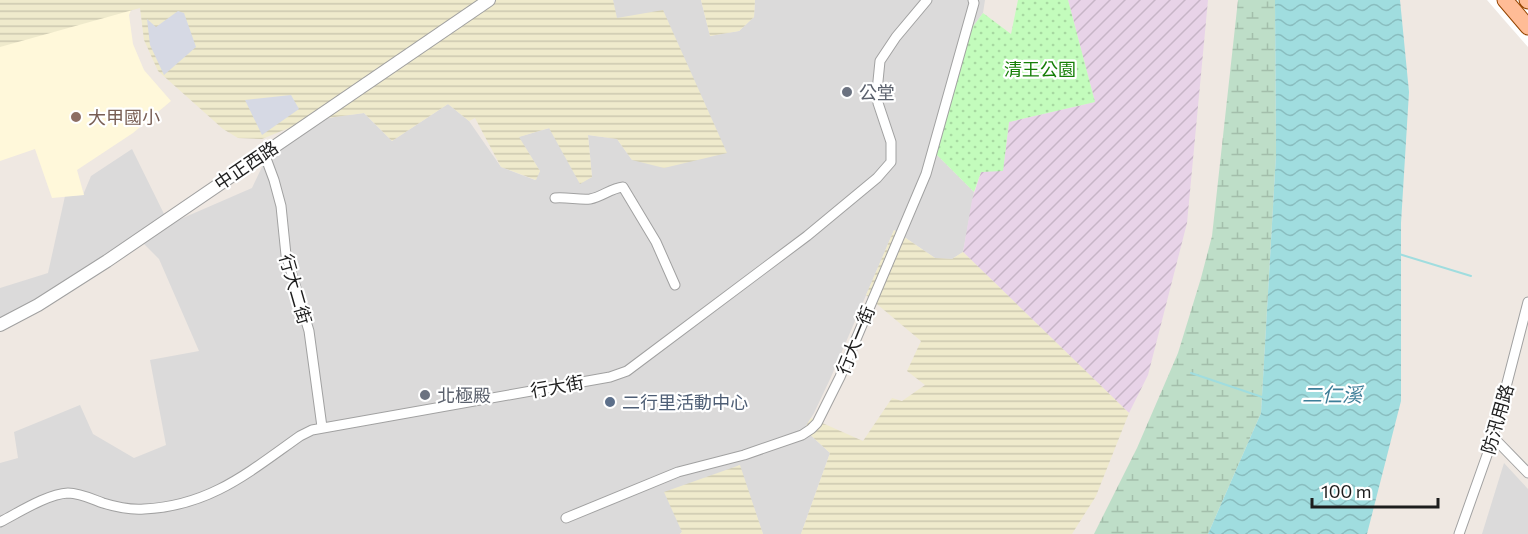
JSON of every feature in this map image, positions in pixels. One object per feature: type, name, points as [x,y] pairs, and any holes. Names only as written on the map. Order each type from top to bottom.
[{"type":"main road","points":[[1505,0],[1528,27]]},
{"type":"street","name":"中正西路","points":[[0,324],[63,290],[489,0]]},
{"type":"street","name":"行大街","points":[[0,522],[55,496],[68,493],[118,507],[143,509],[190,502],[229,485],[300,436],[322,427],[610,377],[627,371],[807,236],[870,184],[891,162],[891,142],[878,103],[880,61],[896,37],[927,0]]},
{"type":"street","name":"行大一街","points":[[566,518],[678,472],[736,457],[802,435],[817,423],[840,377],[926,174],[963,47],[973,0]]},
{"type":"street","name":"行大二街","points":[[264,153],[281,206],[286,255],[309,331],[322,427]]},
{"type":"street","points":[[555,198],[587,199],[602,196],[623,187],[656,242],[675,285]]},
{"type":"street","name":"防汛用路","points":[[1460,534],[1493,437],[1528,302]]},
{"type":"street","points":[[1493,437],[1528,473]]},
{"type":"shaded area","points":[[0,0],[613,0],[617,18],[663,10],[727,153],[664,168],[632,160],[617,139],[588,135],[592,177],[580,184],[549,128],[519,137],[540,171],[536,180],[501,167],[475,118],[469,121],[448,104],[392,141],[364,113],[306,121],[262,139],[238,138],[223,129],[158,71],[144,40],[140,8],[0,47]]},
{"type":"shaded area","points":[[613,0],[701,0],[710,36],[739,31],[754,17],[755,0],[985,0],[983,13],[966,36],[932,150],[974,192],[963,252],[952,259],[935,258],[894,230],[831,377],[804,429],[830,453],[801,534],[763,534],[739,465],[680,534],[0,534],[0,463],[18,458],[14,432],[80,405],[93,434],[134,458],[166,445],[150,360],[199,351],[159,259],[140,240],[0,330],[0,288],[48,273],[65,196],[83,195],[91,176],[132,149],[169,224],[252,188],[271,148],[306,121],[364,113],[392,141],[448,104],[469,121],[501,167],[535,180],[540,171],[518,137],[550,128],[580,183],[592,177],[588,135],[617,139],[632,160]]},
{"type":"shaded area","points":[[701,0],[755,0],[754,17],[739,31],[710,36]]},
{"type":"shaded area","points":[[1068,0],[1208,0],[1187,223],[1148,375],[1129,413],[963,252],[972,200],[981,172],[1003,170],[1009,122],[1095,102]]},
{"type":"shaded area","name":"大甲國小","points":[[132,8],[129,15],[133,44],[144,70],[171,101],[133,133],[77,170],[84,195],[52,198],[35,149],[0,161],[0,46]]},
{"type":"shaded area","points":[[178,11],[184,13],[196,47],[164,75],[150,45],[147,19],[156,27]]},
{"type":"shaded area","points":[[291,95],[299,109],[262,135],[245,100]]},
{"type":"shaded area","points":[[894,230],[935,258],[952,259],[963,252],[1129,413],[1096,496],[1072,534],[801,534],[830,453],[804,429],[811,418],[863,441],[892,398],[902,401],[925,385],[907,371],[921,341],[866,295]]},
{"type":"shaded area","points":[[1504,463],[1528,489],[1528,534],[1482,534]]},
{"type":"shaded area","points":[[740,465],[763,534],[680,534],[682,532],[664,492]]},
{"type":"green space","name":"清王公園","points":[[1018,0],[1068,0],[1095,102],[1009,122],[1003,171],[981,172],[974,192],[932,150],[966,36],[983,13],[1011,34]]},
{"type":"green space","points":[[1238,0],[1275,0],[1276,155],[1261,413],[1208,534],[1094,534],[1137,448],[1178,353],[1201,278],[1212,236]]},
{"type":"water","name":"二仁溪","points":[[1275,0],[1400,0],[1409,92],[1401,223],[1401,401],[1367,534],[1208,534],[1261,413],[1276,155]]},
{"type":"pier","points":[[1487,0],[1528,0],[1528,47],[1506,22]]},
{"type":"waterway","points":[[1399,254],[1471,276]]},
{"type":"waterway","points":[[1191,373],[1262,397]]},
{"type":"place","name":"公堂","points":[[847,92]]},
{"type":"place","name":"大甲國小","points":[[76,117]]},
{"type":"place","name":"北極殿","points":[[425,395]]},
{"type":"place","name":"二行里活動中心","points":[[610,402]]}]
